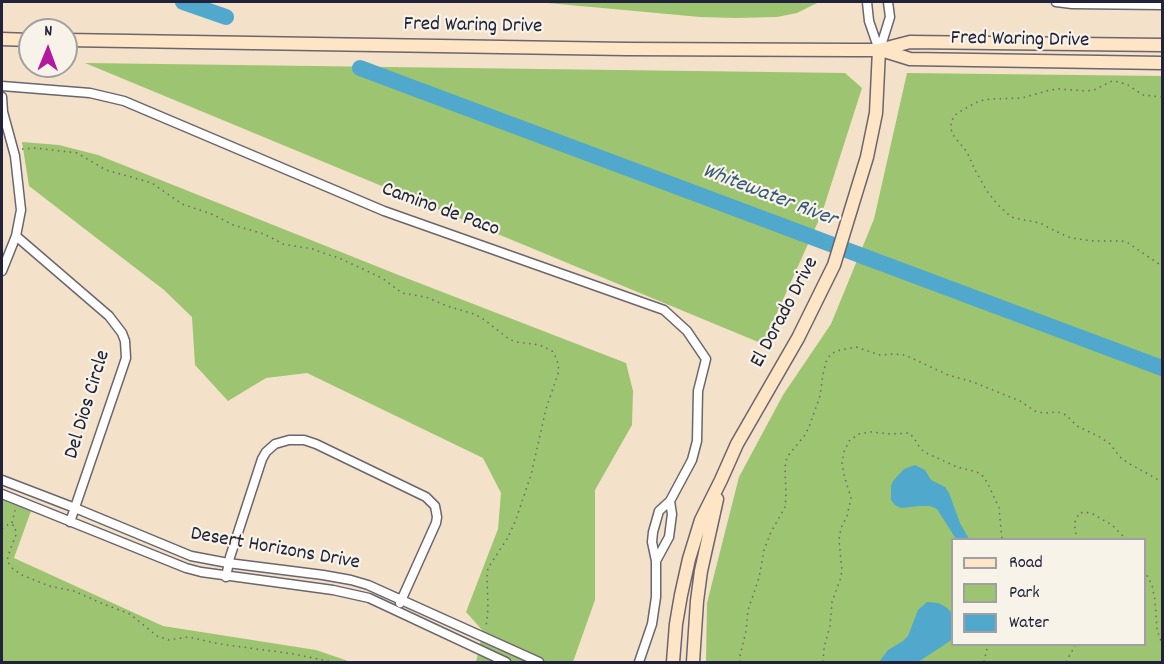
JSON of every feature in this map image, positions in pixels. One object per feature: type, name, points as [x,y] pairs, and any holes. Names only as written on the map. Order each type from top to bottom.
[{"type":"main road","points":[[2,39],[18,40]]},
{"type":"main road","name":"Fred Waring Drive","points":[[78,40],[555,48],[879,50],[910,42],[1162,45]]},
{"type":"main road","name":"Fred Waring Drive","points":[[879,50],[910,59],[1162,63]]},
{"type":"main road","name":"El Dorado Drive","points":[[673,663],[676,624],[689,559],[701,520],[736,444],[798,338],[834,266],[867,157],[876,113],[879,50]]},
{"type":"main road","name":"El Dorado Drive","points":[[693,663],[697,601],[721,480]]},
{"type":"street","points":[[867,2],[869,21],[879,50]]},
{"type":"street","points":[[879,50],[890,17],[888,2]]},
{"type":"street","points":[[1056,2],[1162,5]]},
{"type":"street","name":"Camino de Paco","points":[[2,86],[90,93],[123,101],[384,211],[664,310],[687,331],[706,359],[698,391],[697,441],[692,460],[670,501],[659,511],[654,525],[652,542],[656,561],[656,597],[652,624],[639,663]]},
{"type":"street","points":[[2,97],[3,112],[15,156],[21,210],[16,236],[2,271]]},
{"type":"street","name":"Del Dios Circle","points":[[16,236],[108,316],[122,333],[125,341],[126,358],[70,522]]},
{"type":"street","points":[[226,577],[228,563],[262,459],[275,444],[289,440],[304,440],[426,497],[435,506],[437,517],[435,523],[396,610]]},
{"type":"street","name":"Desert Horizons Drive","points":[[2,480],[190,556],[351,580],[401,600],[539,663]]},
{"type":"street","name":"Desert Horizons Drive","points":[[2,494],[201,573],[369,598],[506,663]]},
{"type":"street","name":"Camino de Paco","points":[[656,561],[669,537],[672,514],[670,501]]},
{"type":"path","points":[[1162,97],[1143,95],[1128,86],[1112,81],[1094,90],[1059,89],[1022,98],[990,99],[979,101],[955,115],[951,122],[951,129],[967,152],[987,191],[1009,215],[1040,223],[1071,238],[1128,243],[1162,266]]},
{"type":"path","points":[[19,150],[36,148],[77,153],[106,170],[152,183],[182,204],[214,215],[233,225],[264,234],[283,244],[313,249],[339,258],[382,278],[402,293],[426,297],[474,314],[509,339],[540,345],[552,351],[557,359],[559,371],[546,409],[531,475],[515,522],[487,575],[486,632]]},
{"type":"path","points":[[740,663],[748,610],[759,578],[764,550],[785,507],[787,458],[806,435],[820,396],[826,362],[836,351],[856,347],[880,356],[905,355],[948,375],[1020,400],[1035,411],[1058,412],[1066,415],[1077,426],[1100,436],[1120,457],[1162,480]]},
{"type":"path","points":[[823,663],[832,602],[842,571],[839,540],[850,498],[842,463],[849,441],[859,434],[909,433],[924,452],[957,467],[977,472],[988,484],[999,508],[1002,538]]},
{"type":"path","points":[[12,524],[16,500]]},
{"type":"path","points":[[1077,538],[1075,522],[1079,513],[1085,512],[1112,525],[1125,538]]},
{"type":"path","points":[[2,529],[12,524]]},
{"type":"path","points":[[12,524],[17,530],[7,561],[13,569],[33,581],[74,591],[130,614],[163,639],[188,637],[220,644],[294,654],[332,663]]},
{"type":"path","points":[[1146,574],[1152,585],[1157,630],[1162,644]]},
{"type":"path","points":[[984,663],[988,646]]},
{"type":"path","points":[[1066,663],[1075,646]]},
{"type":"green space","points":[[537,2],[819,2],[797,13],[777,17],[735,18],[700,17]]},
{"type":"green space","points":[[85,63],[845,73],[862,88],[822,213],[763,344]]},
{"type":"green space","points":[[907,73],[1162,76],[1162,662],[706,662],[707,603],[739,477],[783,395],[831,324],[874,219]]},
{"type":"green space","points":[[22,142],[59,145],[98,155],[626,363],[633,391],[632,425],[595,490],[595,600],[573,662],[476,662],[483,631],[466,612],[498,529],[501,493],[483,458],[307,373],[266,378],[228,401],[195,365],[192,317],[164,290],[29,186]]},
{"type":"green space","points":[[2,499],[31,511],[14,558],[163,626],[316,650],[351,662],[2,662]]},
{"type":"water","points":[[915,465],[925,470],[931,480],[945,487],[968,538],[955,538],[937,509],[930,506],[901,508],[895,505],[891,500],[891,486],[904,469]]},
{"type":"water","points":[[927,602],[938,603],[946,607],[951,612],[951,640],[918,662],[879,662],[888,650],[908,636],[918,610]]},
{"type":"waterway","name":"Whitewater River","points":[[183,2],[226,17]]},
{"type":"waterway","name":"Whitewater River","points":[[360,68],[1162,368]]}]
